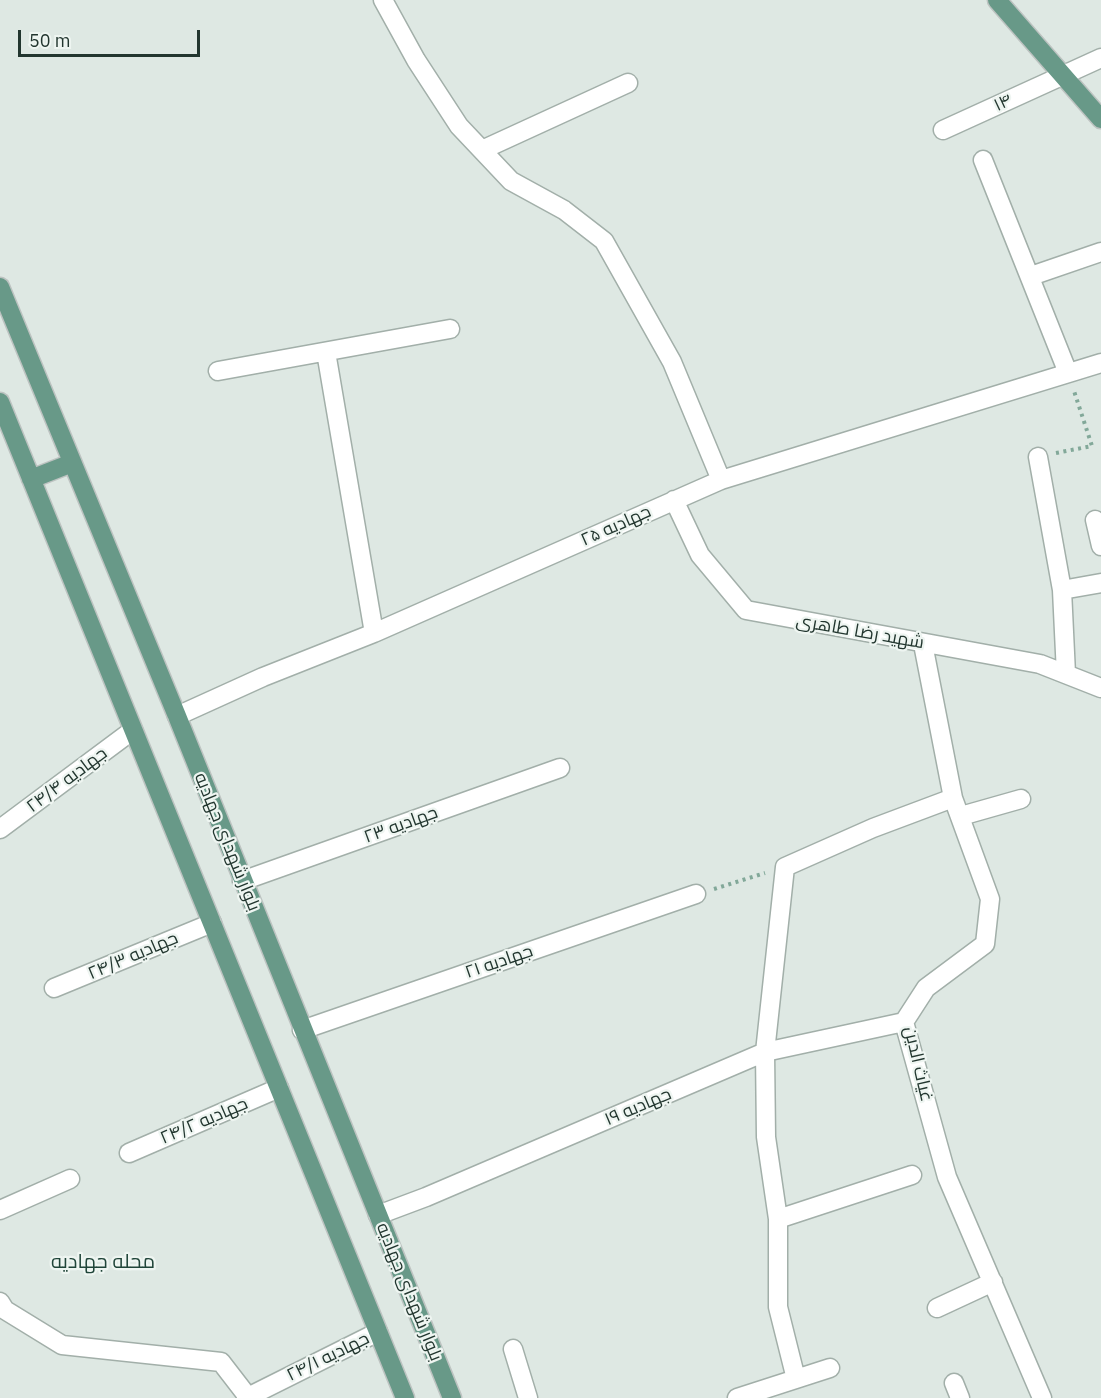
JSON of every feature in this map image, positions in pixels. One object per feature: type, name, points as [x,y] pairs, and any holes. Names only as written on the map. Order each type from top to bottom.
[{"type":"main road","points":[[997,0],[1101,119]]},
{"type":"main road","name":"بلوار شهدای جهادیه","points":[[0,286],[177,716],[452,1398]]},
{"type":"main road","points":[[0,402],[405,1398]]},
{"type":"main road","points":[[31,479],[72,463]]},
{"type":"street","points":[[383,0],[416,60],[459,126],[511,181],[564,210],[604,241],[672,362],[722,480]]},
{"type":"street","name":"۱۴","points":[[943,130],[1101,58]]},
{"type":"street","points":[[482,150],[628,83]]},
{"type":"street","points":[[983,160],[1068,373]]},
{"type":"street","points":[[1031,276],[1101,252]]},
{"type":"street","points":[[218,371],[450,330]]},
{"type":"street","points":[[326,352],[374,633]]},
{"type":"street","name":"جهادیه ۲۵","points":[[177,716],[263,677],[374,633],[722,480],[1101,363]]},
{"type":"street","points":[[1038,457],[1062,590],[1066,674]]},
{"type":"street","name":"شهید رضا طاهری","points":[[674,500],[700,555],[746,610],[1040,664],[1101,688]]},
{"type":"street","points":[[1095,520],[1101,546]]},
{"type":"street","points":[[1062,590],[1101,583]]},
{"type":"street","name":"غیاث الدین","points":[[923,644],[953,798],[990,899],[985,944],[926,988],[904,1022],[947,1177],[1042,1398]]},
{"type":"street","name":"جهادیه ۲۴/۴","points":[[0,829],[133,730]]},
{"type":"street","name":"جهادیه ۲۳","points":[[242,881],[560,768]]},
{"type":"street","points":[[796,1379],[778,1307],[778,1219],[766,1137],[765,1052],[785,867],[873,828],[953,798]]},
{"type":"street","points":[[961,816],[1022,799]]},
{"type":"street","name":"جهادیه ۲۱","points":[[302,1030],[696,894]]},
{"type":"street","name":"جهادیه ۲۴/۳","points":[[54,988],[212,923]]},
{"type":"street","name":"جهادیه ۱۹","points":[[378,1215],[426,1197],[765,1052],[904,1022]]},
{"type":"street","name":"جهادیه ۲۴/۲","points":[[129,1153],[279,1088]]},
{"type":"street","points":[[778,1219],[912,1175]]},
{"type":"street","points":[[0,1210],[70,1179]]},
{"type":"street","points":[[938,1308],[993,1282]]},
{"type":"street","points":[[0,1302],[5,1310],[62,1345],[220,1362],[247,1397]]},
{"type":"street","name":"جهادیه ۲۴/۱","points":[[247,1397],[378,1332]]},
{"type":"street","points":[[513,1349],[528,1398]]},
{"type":"street","points":[[737,1398],[830,1368]]},
{"type":"path","points":[[1038,457],[1092,446],[1068,373]]},
{"type":"path","points":[[696,894],[785,867]]},
{"type":"district","name":"محله جهادیه","points":[[103,1262]]}]
